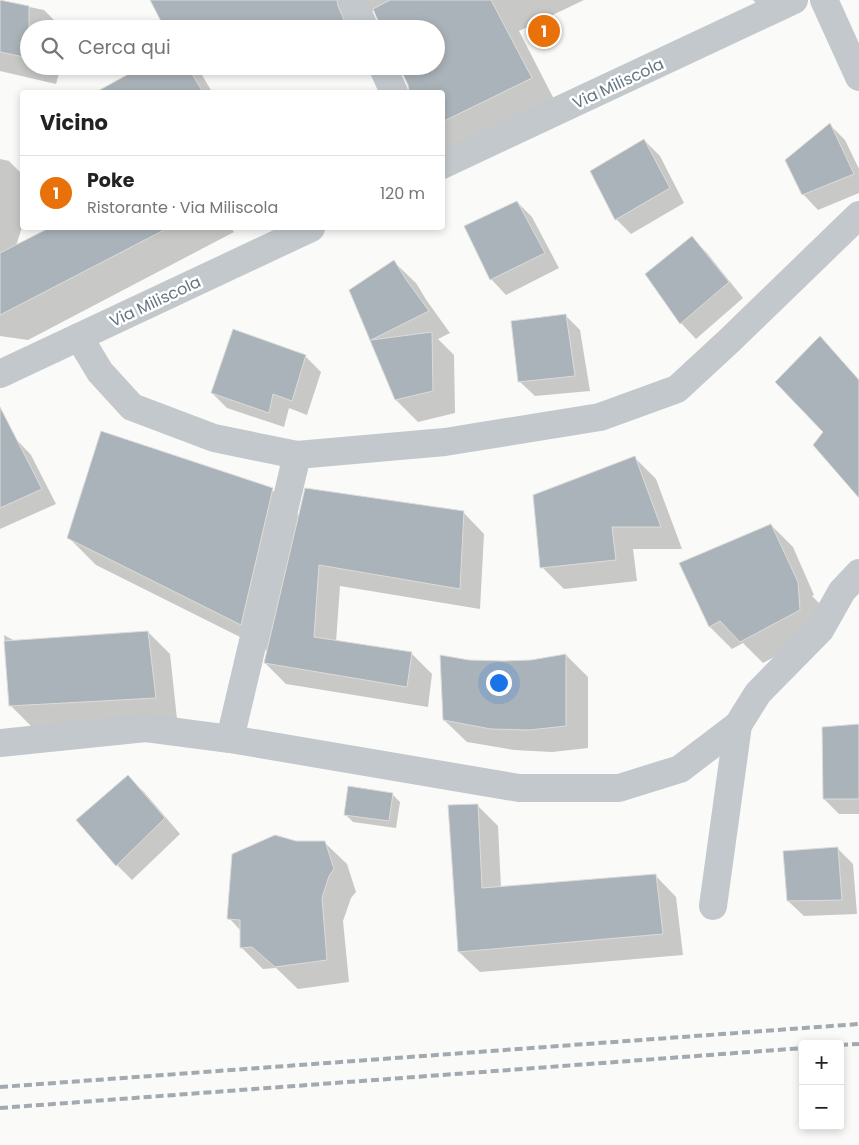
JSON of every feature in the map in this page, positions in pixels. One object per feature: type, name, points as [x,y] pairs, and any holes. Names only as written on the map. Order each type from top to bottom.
[{"type":"street","points":[[352,0],[361,20]]},
{"type":"street","name":"Via Miliscola","points":[[445,164],[794,0]]},
{"type":"street","points":[[824,0],[859,77]]},
{"type":"street","points":[[386,75],[393,90]]},
{"type":"street","points":[[79,337],[100,372],[132,407],[214,438],[297,455],[445,442],[600,417],[678,389],[859,215]]},
{"type":"street","name":"Via Miliscola","points":[[0,374],[12,361],[79,337],[307,230]]},
{"type":"street","points":[[230,739],[297,455]]},
{"type":"street","points":[[0,743],[146,728],[230,739],[519,788],[619,788],[680,769],[738,725],[758,693],[820,630],[842,591],[859,573]]},
{"type":"street","points":[[713,906],[738,725]]},
{"type":"building","points":[[0,0],[29,6],[29,20],[20,20],[20,56],[0,52]]},
{"type":"building","points":[[150,0],[337,0],[344,20],[160,20]]},
{"type":"building","points":[[390,0],[491,0],[532,78],[445,121],[445,90],[409,90],[403,75],[445,75],[445,20],[378,20],[373,9]]},
{"type":"building","points":[[127,75],[193,75],[202,90],[100,90]]},
{"type":"building","points":[[830,123],[854,174],[802,195],[785,160]]},
{"type":"building","points":[[644,139],[670,188],[615,220],[590,171]]},
{"type":"building","points":[[517,201],[545,253],[490,280],[464,226]]},
{"type":"building","points":[[45,230],[164,230],[0,315],[0,253]]},
{"type":"building","points":[[692,236],[729,282],[680,324],[645,274]]},
{"type":"building","points":[[394,260],[429,311],[371,340],[432,332],[433,391],[395,400],[349,290]]},
{"type":"building","points":[[566,314],[575,376],[518,382],[511,321]]},
{"type":"building","points":[[233,329],[306,355],[292,401],[273,394],[269,413],[211,393]]},
{"type":"building","points":[[820,336],[859,380],[859,498],[813,445],[823,432],[775,382]]},
{"type":"building","points":[[0,407],[42,489],[0,508]]},
{"type":"building","points":[[101,431],[273,488],[241,625],[67,538]]},
{"type":"building","points":[[635,456],[661,527],[612,527],[616,560],[540,568],[533,495]]},
{"type":"building","points":[[305,488],[464,511],[460,589],[319,565],[314,637],[412,652],[407,687],[264,663]]},
{"type":"building","points":[[771,524],[798,582],[800,610],[740,642],[720,621],[709,627],[679,563]]},
{"type":"building","points":[[148,631],[156,698],[9,706],[4,641]]},
{"type":"building","points":[[566,654],[566,726],[529,730],[491,729],[443,720],[440,655],[469,660],[504,661],[531,660]]},
{"type":"building","points":[[859,724],[859,799],[823,799],[822,727]]},
{"type":"building","points":[[128,775],[165,818],[116,866],[76,820]]},
{"type":"building","points":[[348,786],[393,793],[389,821],[344,815]]},
{"type":"building","points":[[478,804],[482,888],[656,874],[663,934],[458,952],[448,805]]},
{"type":"building","points":[[275,835],[296,841],[325,841],[334,869],[329,876],[322,898],[327,960],[275,967],[252,947],[240,948],[240,920],[227,919],[232,854]]},
{"type":"building","points":[[838,847],[842,900],[787,901],[783,851]]},
{"type":"railway","points":[[0,1087],[859,1024]]},
{"type":"railway","points":[[844,1045],[859,1044]]},
{"type":"railway","points":[[0,1108],[799,1048]]},
{"type":"place","name":"Poke","points":[[544,31]]}]
